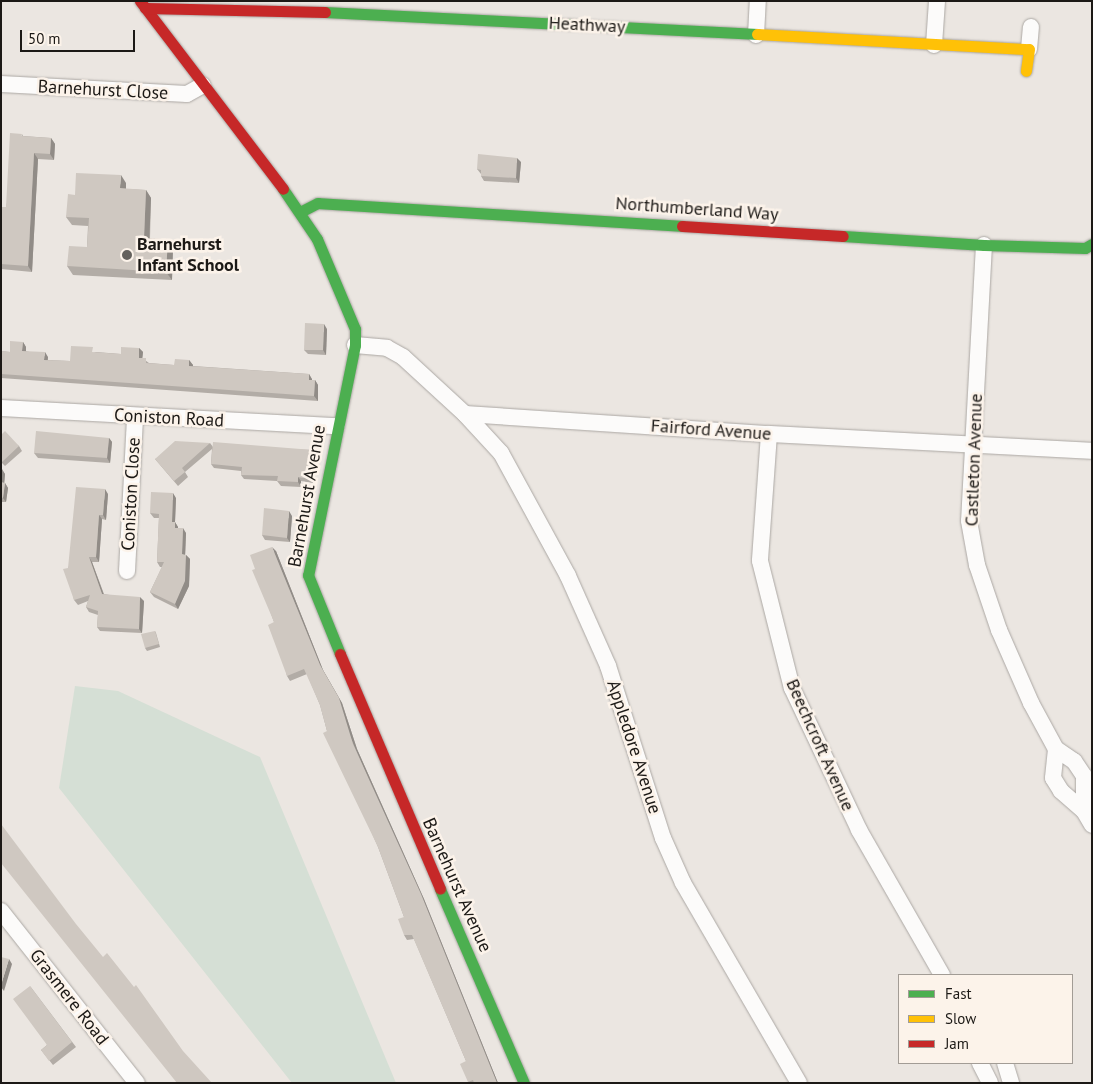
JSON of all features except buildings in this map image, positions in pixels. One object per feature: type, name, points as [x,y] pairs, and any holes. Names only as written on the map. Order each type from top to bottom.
[{"type":"street","points":[[756,35],[758,1]]},
{"type":"street","points":[[934,45],[937,1]]},
{"type":"street","name":"Heathway","points":[[142,5],[344,6],[756,35],[1030,49]]},
{"type":"street","name":"Barnehurst Avenue","points":[[142,5],[300,212],[317,238],[344,298],[355,328],[355,345],[308,575],[381,755],[524,1083]]},
{"type":"street","points":[[1026,71],[1031,27]]},
{"type":"street","name":"Barnehurst Close","points":[[1,84],[187,94],[203,85]]},
{"type":"street","name":"Northumberland Way","points":[[300,212],[318,204],[984,245],[1085,248],[1092,244]]},
{"type":"street","name":"Castleton Avenue","points":[[984,245],[969,521],[977,565],[1000,630],[1056,750],[1053,778],[1061,791],[1088,818]]},
{"type":"street","points":[[355,345],[387,348],[403,357],[465,414]]},
{"type":"street","name":"Coniston Road","points":[[1,408],[337,426]]},
{"type":"street","name":"Fairford Avenue","points":[[465,414],[769,434],[1092,451]]},
{"type":"street","name":"Appledore Avenue","points":[[465,414],[501,453],[568,576],[608,666],[663,838],[683,883],[799,1083]]},
{"type":"street","name":"Coniston Close","points":[[127,571],[135,416]]},
{"type":"street","name":"Beechcroft Avenue","points":[[769,434],[760,561],[792,688],[859,830],[941,974]]},
{"type":"street","name":"Castleton Avenue","points":[[1056,750],[1074,761],[1084,776],[1088,818]]},
{"type":"street","name":"Grasmere Road","points":[[1,912],[137,1083]]},
{"type":"street","points":[[980,1064],[990,1083]]},
{"type":"street","points":[[1004,1064],[1011,1083]]},
{"type":"shaded area","points":[[75,686],[118,691],[260,757],[396,1083],[292,1083],[59,788]]},
{"type":"traffic: fast","points":[[325,12],[757,34]]},
{"type":"traffic: fast","points":[[283,189],[317,239],[355,329],[355,345],[308,575],[340,654]]},
{"type":"traffic: fast","points":[[300,212],[318,203],[682,226]]},
{"type":"traffic: fast","points":[[843,236],[984,245],[1085,248],[1092,244]]},
{"type":"traffic: fast","points":[[440,889],[524,1083]]},
{"type":"traffic: slow","points":[[757,34],[1029,49],[1026,71]]},
{"type":"traffic: jam","points":[[140,1],[283,189]]},
{"type":"traffic: jam","points":[[145,8],[325,12]]},
{"type":"traffic: jam","points":[[682,226],[843,236]]},
{"type":"traffic: jam","points":[[340,654],[440,889]]},
{"type":"place","name":"Barnehurst Infant School","points":[[127,255]]}]
